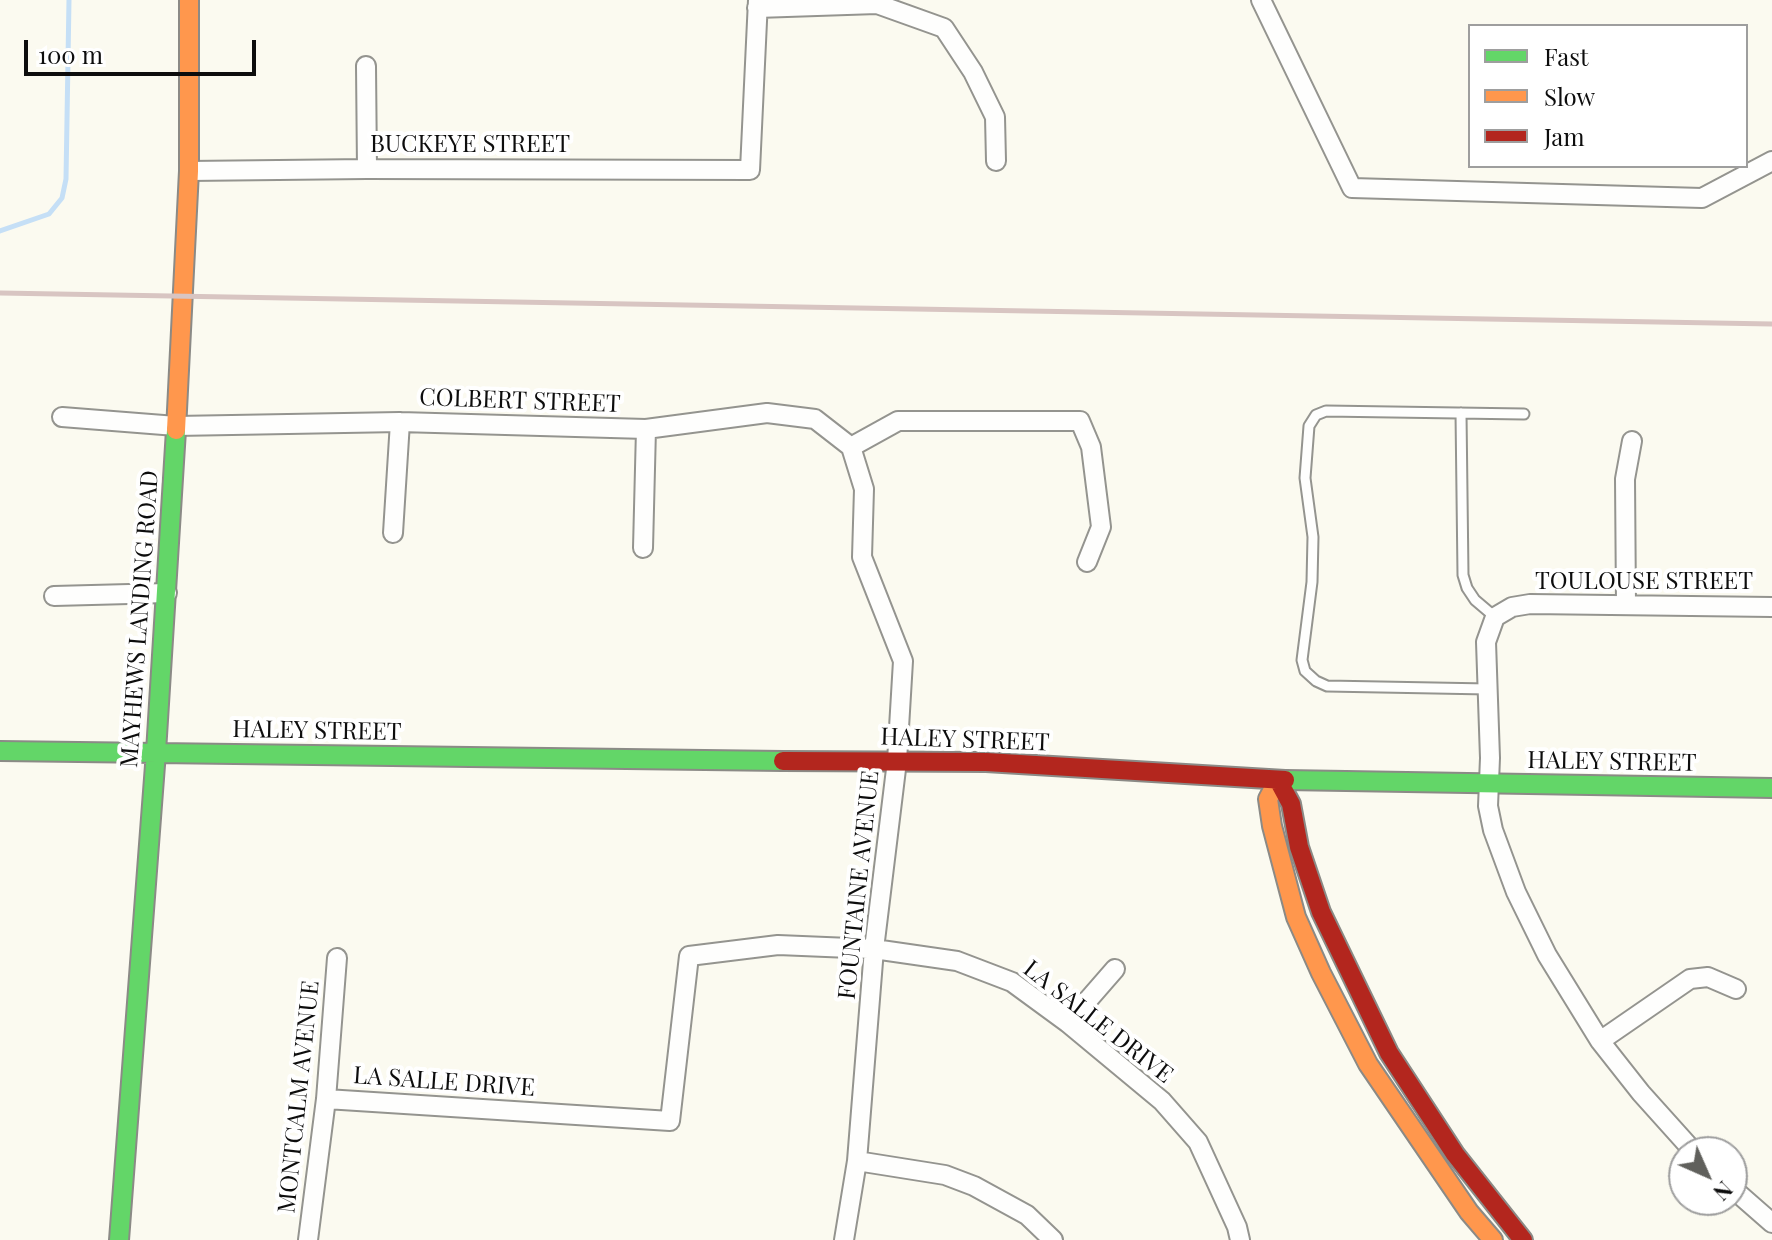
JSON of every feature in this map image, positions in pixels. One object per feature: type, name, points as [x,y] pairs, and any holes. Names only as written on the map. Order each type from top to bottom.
[{"type":"street","name":"MAYHEWS LANDING ROAD","points":[[119,1240],[167,593],[189,171],[189,0]]},
{"type":"street","points":[[1261,0],[1352,188],[1702,198],[1772,161]]},
{"type":"street","name":"BUCKEYE STREET","points":[[189,171],[750,170],[758,4]]},
{"type":"street","points":[[758,4],[877,4],[944,28],[973,72],[995,117],[996,161]]},
{"type":"street","points":[[366,66],[367,169]]},
{"type":"street","name":"COLBERT STREET","points":[[62,417],[176,426],[400,422],[646,429],[767,413],[815,419],[851,447]]},
{"type":"street","points":[[851,447],[898,421],[1080,421],[1091,447],[1101,527],[1087,562]]},
{"type":"street","points":[[393,533],[400,422]]},
{"type":"street","points":[[643,548],[646,429]]},
{"type":"street","points":[[1626,605],[1625,479],[1632,441]]},
{"type":"street","name":"FOUNTAINE AVENUE","points":[[844,1240],[857,1161],[874,949],[897,761],[903,661],[862,557],[864,489],[851,447]]},
{"type":"street","points":[[54,596],[167,593]]},
{"type":"street","name":"TOULOUSE STREET","points":[[1495,617],[1512,607],[1530,604],[1772,607]]},
{"type":"street","points":[[1495,617],[1486,642],[1488,806],[1493,830],[1516,892],[1547,955],[1600,1041],[1680,1136]]},
{"type":"street","name":"HALEY STREET","points":[[0,751],[570,760],[986,762],[1278,780],[1772,788]]},
{"type":"street","points":[[1278,780],[1268,799],[1272,826],[1296,917],[1321,973],[1368,1064],[1452,1189],[1493,1240]]},
{"type":"street","points":[[1278,780],[1291,804],[1299,847],[1321,912],[1389,1053],[1455,1154],[1523,1240]]},
{"type":"street","name":"LA SALLE DRIVE","points":[[326,1099],[670,1121],[689,956],[778,945],[874,949],[957,961],[1012,982],[1068,1023],[1162,1101],[1198,1142],[1240,1240]]},
{"type":"street","name":"MONTCALM AVENUE","points":[[308,1240],[326,1099],[337,958]]},
{"type":"street","points":[[1068,1023],[1115,969]]},
{"type":"street","points":[[1600,1041],[1690,979],[1708,977],[1736,989]]},
{"type":"street","points":[[857,1161],[945,1175],[974,1186],[1027,1215],[1053,1240]]},
{"type":"street","points":[[1748,1202],[1772,1223]]},
{"type":"lane","points":[[1488,689],[1327,686],[1305,671],[1302,660],[1312,582],[1313,537],[1305,478],[1309,426],[1316,415],[1326,411],[1524,414]]},
{"type":"lane","points":[[1461,413],[1463,575],[1475,600],[1495,617]]},
{"type":"waterway","points":[[0,231],[49,214],[62,198],[66,179],[69,0]]},
{"type":"railway","points":[[0,293],[1772,324]]},
{"type":"traffic: fast","points":[[119,1240],[156,752],[176,430]]},
{"type":"traffic: fast","points":[[0,751],[783,761]]},
{"type":"traffic: fast","points":[[1285,780],[1772,788]]},
{"type":"traffic: slow","points":[[176,430],[189,171],[189,0]]},
{"type":"traffic: slow","points":[[1278,780],[1268,799],[1272,826],[1296,917],[1321,973],[1368,1064],[1469,1212],[1493,1240]]},
{"type":"traffic: jam","points":[[783,761],[986,762],[1285,780]]},
{"type":"traffic: jam","points":[[1278,780],[1291,804],[1299,847],[1321,912],[1389,1053],[1455,1154],[1523,1240]]}]
